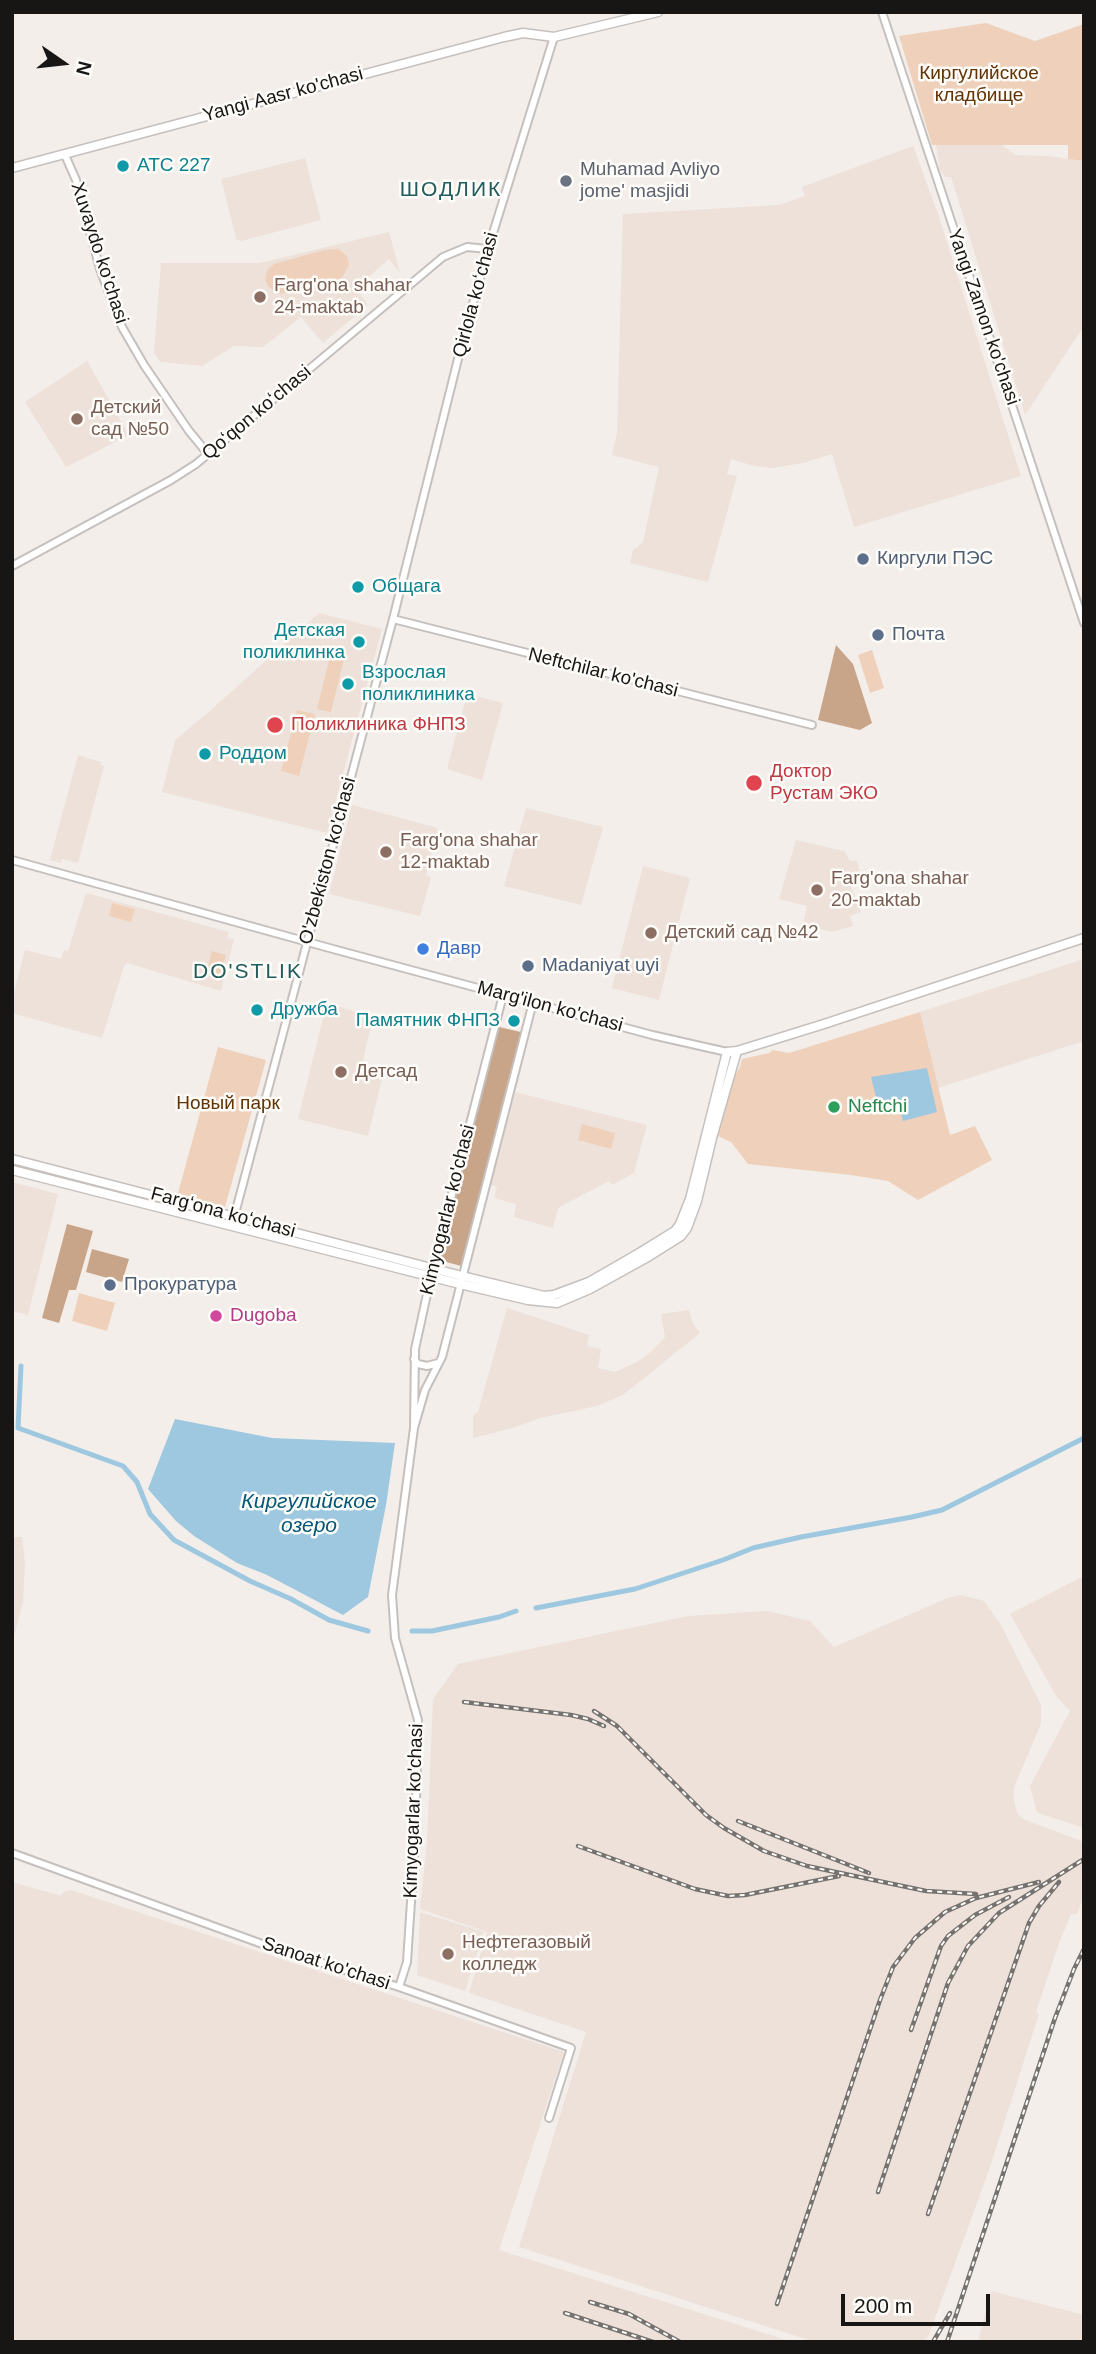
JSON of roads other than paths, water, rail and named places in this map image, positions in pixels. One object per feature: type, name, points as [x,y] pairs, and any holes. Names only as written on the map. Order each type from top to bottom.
[{"type":"main road","points":[[554,37],[657,12]]},
{"type":"main road","name":"Yangi Aasr ko'chasi","points":[[12,168],[504,37],[523,33],[554,37]]},
{"type":"main road","name":"Marg'ilon ko'chasi","points":[[727,1052],[1084,938]]},
{"type":"main road","points":[[461,1280],[528,1300],[557,1303],[596,1286],[681,1236],[690,1222],[697,1201],[737,1051]]},
{"type":"main road","points":[[461,1280],[544,1296],[554,1295],[589,1282],[675,1231],[690,1199],[727,1052]]},
{"type":"main road","name":"Fargʻona koʻchasi","points":[[12,1159],[233,1221],[461,1280]]},
{"type":"main road","name":"Fargʻona koʻchasi","points":[[12,1170],[233,1221]]},
{"type":"street","name":"Yangi Zamon ko'chasi","points":[[881,12],[1084,623]]},
{"type":"street","name":"Qirlola koʻchasi","points":[[393,619],[488,249],[554,37]]},
{"type":"street","name":"Xuvaydo ko'chasi","points":[[65,155],[76,180],[103,277],[122,327],[188,431],[208,454]]},
{"type":"street","name":"Qoʻqon koʻchasi","points":[[12,566],[171,480],[208,454],[443,257],[467,247],[488,249]]},
{"type":"street","name":"Neftchilar ko'chasi","points":[[393,619],[812,725]]},
{"type":"street","name":"O'zbekiston ko'chasi","points":[[233,1221],[393,619]]},
{"type":"street","name":"Marg'ilon ko'chasi","points":[[12,860],[503,995],[727,1052]]},
{"type":"street","name":"Kimyogarlar ko'chasi","points":[[399,1987],[407,1962],[415,1841],[418,1720],[395,1638],[392,1595],[414,1428],[415,1349],[503,995]]},
{"type":"street","name":"Kimyogarlar ko'chasi","points":[[414,1428],[425,1390],[440,1362],[533,1002]]},
{"type":"street","points":[[415,1359],[418,1364],[427,1366],[440,1362]]},
{"type":"street","name":"Sanoat ko'chasi","points":[[12,1853],[265,1945],[399,1987],[571,2048],[549,2118]]},
{"type":"water","points":[[927,1068],[937,1112],[903,1121],[899,1107],[880,1113],[871,1077]]},
{"type":"water","name":"Киргулийское озеро","points":[[175,1419],[272,1438],[395,1443],[368,1597],[343,1615],[267,1575],[237,1563],[194,1536],[176,1521],[148,1489]]},
{"type":"waterway","points":[[21,1366],[18,1428],[123,1466],[137,1482],[150,1514],[174,1540],[329,1620],[368,1631]]},
{"type":"waterway","points":[[536,1608],[635,1589],[753,1548],[942,1510],[1084,1438]]},
{"type":"waterway","points":[[412,1631],[432,1631],[516,1611]]},
{"type":"railway","points":[[464,1702],[571,1715],[604,1726]]},
{"type":"railway","points":[[594,1711],[617,1726],[706,1815],[764,1851],[807,1866],[926,1891],[976,1894]]},
{"type":"railway","points":[[738,1821],[869,1873]]},
{"type":"railway","points":[[578,1846],[695,1889],[728,1896],[839,1876]]},
{"type":"railway","points":[[878,2192],[948,1983],[968,1946],[999,1913],[1084,1859]]},
{"type":"railway","points":[[777,2304],[893,1967],[915,1938],[945,1912],[976,1898],[1039,1882]]},
{"type":"railway","points":[[928,2214],[1029,1923],[1059,1882]]},
{"type":"railway","points":[[911,2030],[941,1946],[948,1936],[975,1915],[1009,1897]]},
{"type":"railway","points":[[947,2342],[1055,2018],[1084,1949]]},
{"type":"railway","points":[[590,2302],[629,2314],[680,2342]]},
{"type":"railway","points":[[565,2313],[653,2342]]},
{"type":"railway","points":[[933,2342],[950,2313]]},
{"type":"place","name":"АТС 227","points":[[123,166]]},
{"type":"place","name":"Muhamad Avliyo jome' masjidi","points":[[566,181]]},
{"type":"place","name":"Farg'ona shahar 24-maktab","points":[[260,297]]},
{"type":"place","name":"Детский сад №50","points":[[77,419]]},
{"type":"place","name":"Киргули ПЭС","points":[[863,559]]},
{"type":"place","name":"Общага","points":[[358,587]]},
{"type":"place","name":"Почта","points":[[878,635]]},
{"type":"place","name":"Детская поликлинка","points":[[359,642]]},
{"type":"place","name":"Взрослая поликлиника","points":[[348,684]]},
{"type":"place","name":"Поликлиника ФНПЗ","points":[[275,725]]},
{"type":"place","name":"Роддом","points":[[205,754]]},
{"type":"place","name":"Доктор Рустам ЭКО","points":[[754,783]]},
{"type":"place","name":"Farg'ona shahar 12-maktab","points":[[386,852]]},
{"type":"place","name":"Farg'ona shahar 20-maktab","points":[[817,890]]},
{"type":"place","name":"Детский сад №42","points":[[651,933]]},
{"type":"place","name":"Давр","points":[[423,949]]},
{"type":"place","name":"Madaniyat uyi","points":[[528,966]]},
{"type":"place","name":"Дружба","points":[[257,1010]]},
{"type":"place","name":"Памятник ФНПЗ","points":[[514,1021]]},
{"type":"place","name":"Детсад","points":[[341,1072]]},
{"type":"place","name":"Neftchi","points":[[834,1107]]},
{"type":"place","name":"Прокуратура","points":[[110,1285]]},
{"type":"place","name":"Dugoba","points":[[216,1316]]},
{"type":"place","name":"Нефтегазовый колледж","points":[[448,1954]]},
{"type":"district","name":"ШОДЛИК","points":[[451,190]]},
{"type":"district","name":"DO'STLIK","points":[[248,972]]},
{"type":"park label","name":"Киргулийское кладбище","points":[[979,85]]},
{"type":"park label","name":"Новый парк","points":[[228,1104]]}]
